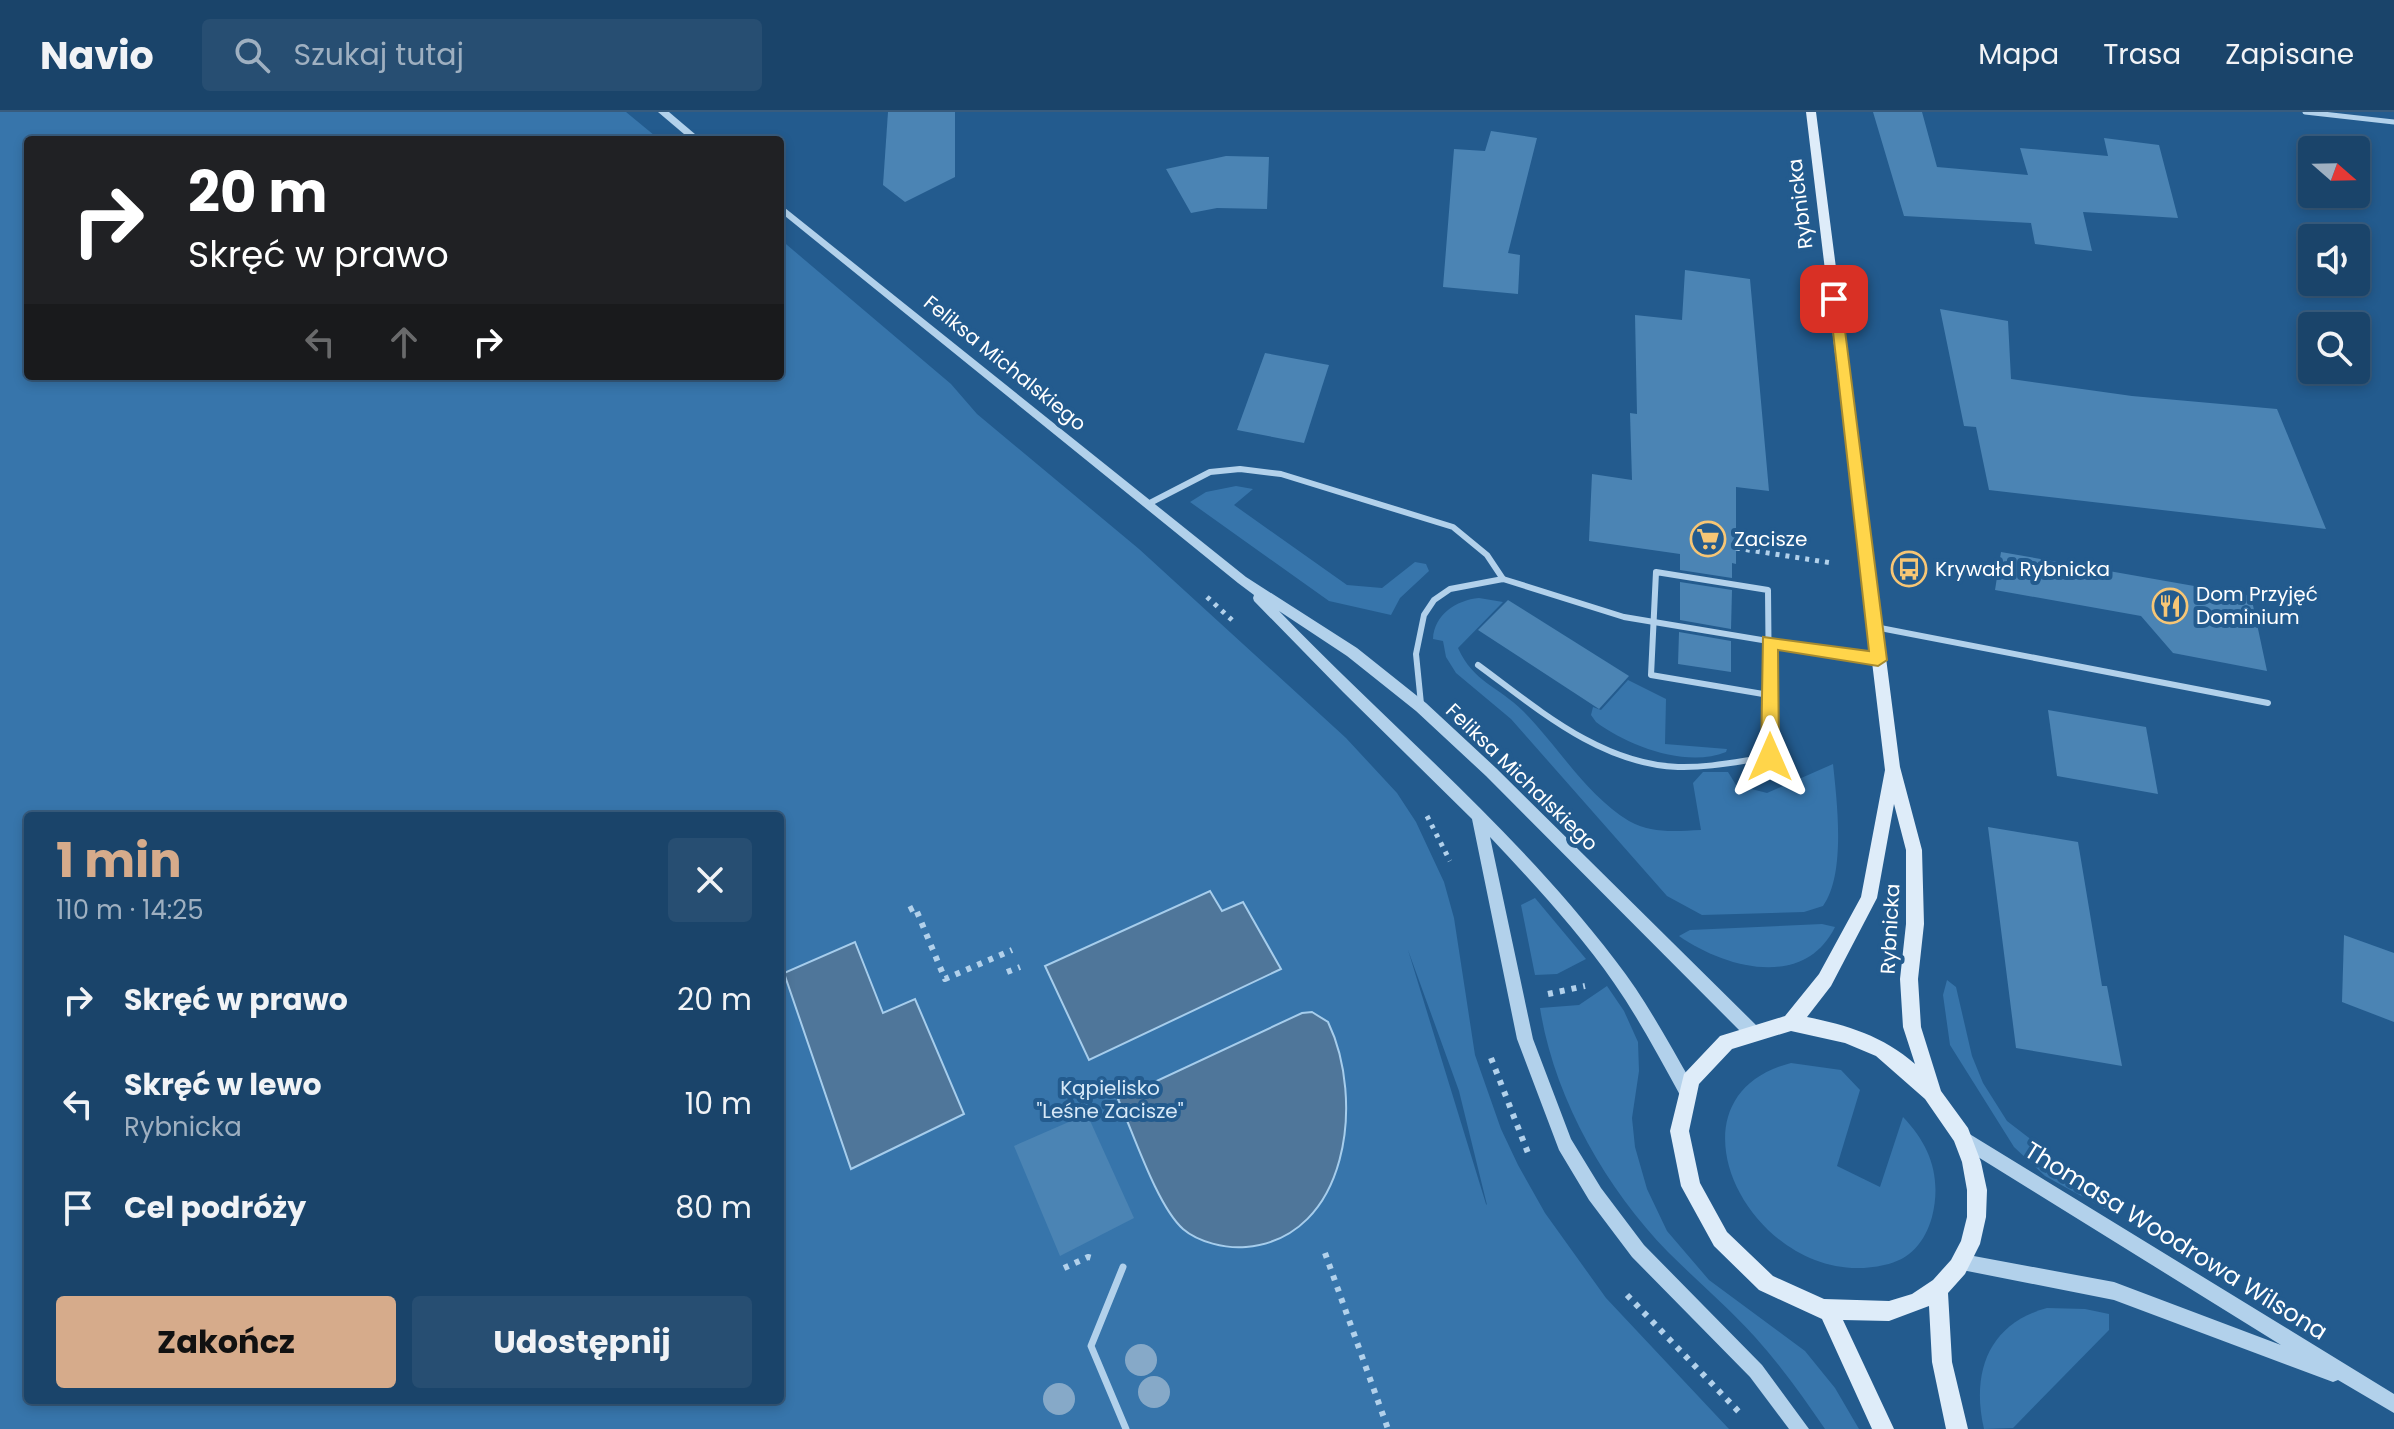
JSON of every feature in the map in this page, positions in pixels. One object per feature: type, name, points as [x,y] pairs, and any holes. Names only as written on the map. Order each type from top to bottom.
[{"type":"main road","name":"Rybnicka","points":[[1811,112],[1892,767],[1914,850],[1915,924],[1909,979],[1912,1027],[1933,1093]]},
{"type":"main road","name":"Rybnicka","points":[[1791,1023],[1825,980],[1869,898],[1892,767]]},
{"type":"main road","points":[[1791,1023],[1842,1032],[1891,1056],[1933,1093],[1963,1138],[1974,1171],[1978,1204],[1975,1235],[1963,1263],[1938,1292],[1906,1308],[1869,1315],[1829,1311],[1780,1291],[1737,1259],[1704,1219],[1685,1174],[1678,1129],[1686,1089],[1711,1052],[1750,1030],[1791,1023]]},
{"type":"main road","points":[[1938,1292],[1942,1362],[1957,1429]]},
{"type":"main road","points":[[1829,1311],[1883,1429]]},
{"type":"street","points":[[663,112],[692,136]]},
{"type":"street","name":"Feliksa Michalskiego","points":[[784,210],[1242,580],[1352,652],[1421,707],[1491,772],[1750,1030]]},
{"type":"street","name":"Feliksa Michalskiego","points":[[1242,580],[1327,671],[1479,818],[1577,923],[1638,1004],[1686,1089]]},
{"type":"street","points":[[1479,818],[1525,1039],[1565,1144],[1595,1194],[1638,1251],[1749,1364],[1800,1429]]},
{"type":"street","name":"Thomasa Woodrowa Wilsona","points":[[1963,1138],[2394,1404]]},
{"type":"street","name":"Thomasa Woodrowa Wilsona","points":[[1963,1263],[2114,1291],[2364,1385]]},
{"type":"lane","points":[[2305,112],[2394,122]]},
{"type":"lane","points":[[1148,504],[1205,471],[1253,468],[1453,527],[1487,555],[1503,579]]},
{"type":"lane","points":[[1478,665],[1594,744],[1648,764],[1703,766],[1770,757],[1770,695],[1768,590],[1656,572],[1651,675],[1770,695]]},
{"type":"lane","points":[[1421,707],[1414,636],[1426,610],[1444,593],[1466,584],[1503,579],[1624,617],[1878,660]]},
{"type":"lane","points":[[1875,627],[2268,703]]},
{"type":"lane","points":[[1123,1267],[1091,1346],[1126,1429]]},
{"type":"path","points":[[1736,548],[1832,563]]},
{"type":"path","points":[[1196,587],[1242,629]]},
{"type":"path","points":[[1425,813],[1452,865]]},
{"type":"path","points":[[909,910],[915,907],[945,979],[1012,950]]},
{"type":"path","points":[[1007,972],[1020,967]]},
{"type":"path","points":[[1488,1046],[1499,1084],[1530,1155]]},
{"type":"path","points":[[1060,1085],[1072,1080]]},
{"type":"path","points":[[1070,1108],[1082,1103]]},
{"type":"path","points":[[1325,1253],[1388,1429]]},
{"type":"path","points":[[1064,1268],[1088,1257]]},
{"type":"path","points":[[1620,1288],[1746,1421]]},
{"type":"green space","name":"Kąpielisko \"Leśne Zacisze\"","points":[[0,112],[626,112],[655,136],[24,136],[24,380],[784,380],[784,242],[951,384],[977,414],[1139,549],[1346,738],[1397,793],[1416,822],[1444,882],[1454,918],[1475,1055],[1501,1129],[1518,1165],[1545,1213],[1606,1298],[1729,1429],[0,1429]],"holes":[[[1408,950],[1459,1091],[1487,1205]]]},
{"type":"green space","points":[[1236,486],[1253,489],[1234,505],[1347,585],[1382,588],[1415,562],[1426,564],[1429,571],[1400,598],[1391,615],[1329,601],[1190,502],[1206,492]]},
{"type":"green space","points":[[1479,598],[1503,602],[1458,648],[1464,660],[1479,677],[1523,711],[1599,798],[1629,821],[1664,831],[1701,830],[1693,783],[1703,772],[1728,772],[1736,785],[1767,793],[1833,764],[1838,817],[1837,857],[1835,876],[1823,906],[1804,912],[1702,915],[1667,896],[1511,719],[1456,673],[1446,657],[1443,641],[1433,639],[1437,623],[1448,610],[1462,602]]},
{"type":"green space","points":[[1628,680],[1666,699],[1665,744],[1727,749],[1726,752],[1693,757],[1658,752],[1624,739],[1596,722],[1591,715],[1593,707],[1601,710]]},
{"type":"green space","points":[[1535,898],[1586,959],[1557,974],[1535,975],[1521,905]]},
{"type":"green space","points":[[1822,924],[1835,927],[1821,947],[1804,959],[1784,966],[1740,964],[1718,957],[1679,936],[1690,930]]},
{"type":"green space","points":[[1947,980],[1956,987],[1972,1056],[1983,1083],[2007,1121],[2108,1199],[2112,1213],[2045,1176],[2014,1147],[1950,1045],[1943,995]]},
{"type":"green space","points":[[1607,986],[1624,1011],[1638,1042],[1639,1071],[1632,1118],[1635,1147],[1647,1189],[1667,1231],[1709,1280],[1805,1351],[1835,1388],[1859,1429],[1825,1429],[1755,1337],[1645,1227],[1623,1199],[1586,1139],[1557,1075],[1540,1008],[1579,1005]]},
{"type":"green space","points":[[1791,1063],[1841,1070],[1860,1090],[1837,1166],[1880,1187],[1903,1117],[1927,1150],[1935,1188],[1932,1217],[1915,1248],[1901,1259],[1884,1265],[1838,1266],[1796,1251],[1762,1224],[1738,1189],[1726,1151],[1729,1114],[1750,1083]]},
{"type":"green space","points":[[2047,1308],[2085,1309],[2109,1314],[2109,1330],[2013,1428],[1984,1429],[1980,1389],[1988,1354],[2010,1326],[2027,1315]]},
{"type":"shaded area","points":[[1210,891],[1222,911],[1243,902],[1281,969],[1089,1060],[1045,966]]},
{"type":"shaded area","points":[[855,942],[883,1013],[915,999],[964,1114],[851,1169],[784,973]]},
{"type":"shaded area","points":[[1312,1012],[1328,1022],[1339,1053],[1345,1088],[1345,1125],[1340,1160],[1327,1192],[1307,1219],[1281,1238],[1238,1247],[1221,1246],[1196,1238],[1183,1229],[1164,1204],[1118,1099],[1302,1013]]},
{"type":"building","points":[[888,112],[955,112],[955,177],[905,202],[883,185]]},
{"type":"building","points":[[1873,112],[1922,112],[1937,167],[2028,175],[2020,148],[2108,156],[2104,138],[2159,145],[2178,218],[2083,212],[2092,251],[2035,244],[2031,223],[1904,216]]},
{"type":"building","points":[[1491,131],[1537,138],[1508,253],[1520,255],[1518,294],[1443,287],[1454,149],[1485,151]]},
{"type":"building","points":[[1226,156],[1269,157],[1267,209],[1217,208],[1191,213],[1166,169]]},
{"type":"building","points":[[1685,270],[1750,279],[1769,491],[1736,487],[1736,564],[1732,563],[1732,578],[1680,570],[1680,554],[1589,541],[1592,474],[1632,480],[1630,413],[1637,414],[1635,315],[1682,320]]},
{"type":"building","points":[[1940,309],[2008,321],[2011,379],[2132,396],[2277,409],[2326,529],[1989,490],[1976,427],[1964,426]]},
{"type":"building","points":[[1265,353],[1329,365],[1304,443],[1237,430]]},
{"type":"building","name":"Dom Przyjęć Dominium","points":[[2001,552],[2251,596],[2267,671],[2173,653],[2141,616],[1995,590]]},
{"type":"building","points":[[1680,582],[1732,590],[1731,629],[1680,620]]},
{"type":"building","points":[[1508,600],[1629,676],[1599,709],[1478,630]]},
{"type":"building","points":[[1679,632],[1731,641],[1731,672],[1678,664]]},
{"type":"building","points":[[2048,710],[2146,727],[2158,794],[2057,776]]},
{"type":"building","points":[[1988,827],[2078,842],[2102,986],[2107,986],[2122,1066],[2016,1048]]},
{"type":"building","points":[[2344,935],[2394,953],[2394,1022],[2342,1002]]},
{"type":"building","points":[[1087,1114],[1134,1218],[1060,1256],[1014,1146]]},
{"type":"place","name":"Zacisze","points":[[1708,539]]},
{"type":"place","name":"Krywałd Rybnicka","points":[[1909,569]]},
{"type":"place","name":"Dom Przyjęć Dominium","points":[[2170,606]]},
{"type":"route","points":[[1770,757],[1769,642],[1878,660],[1834,299]]}]
